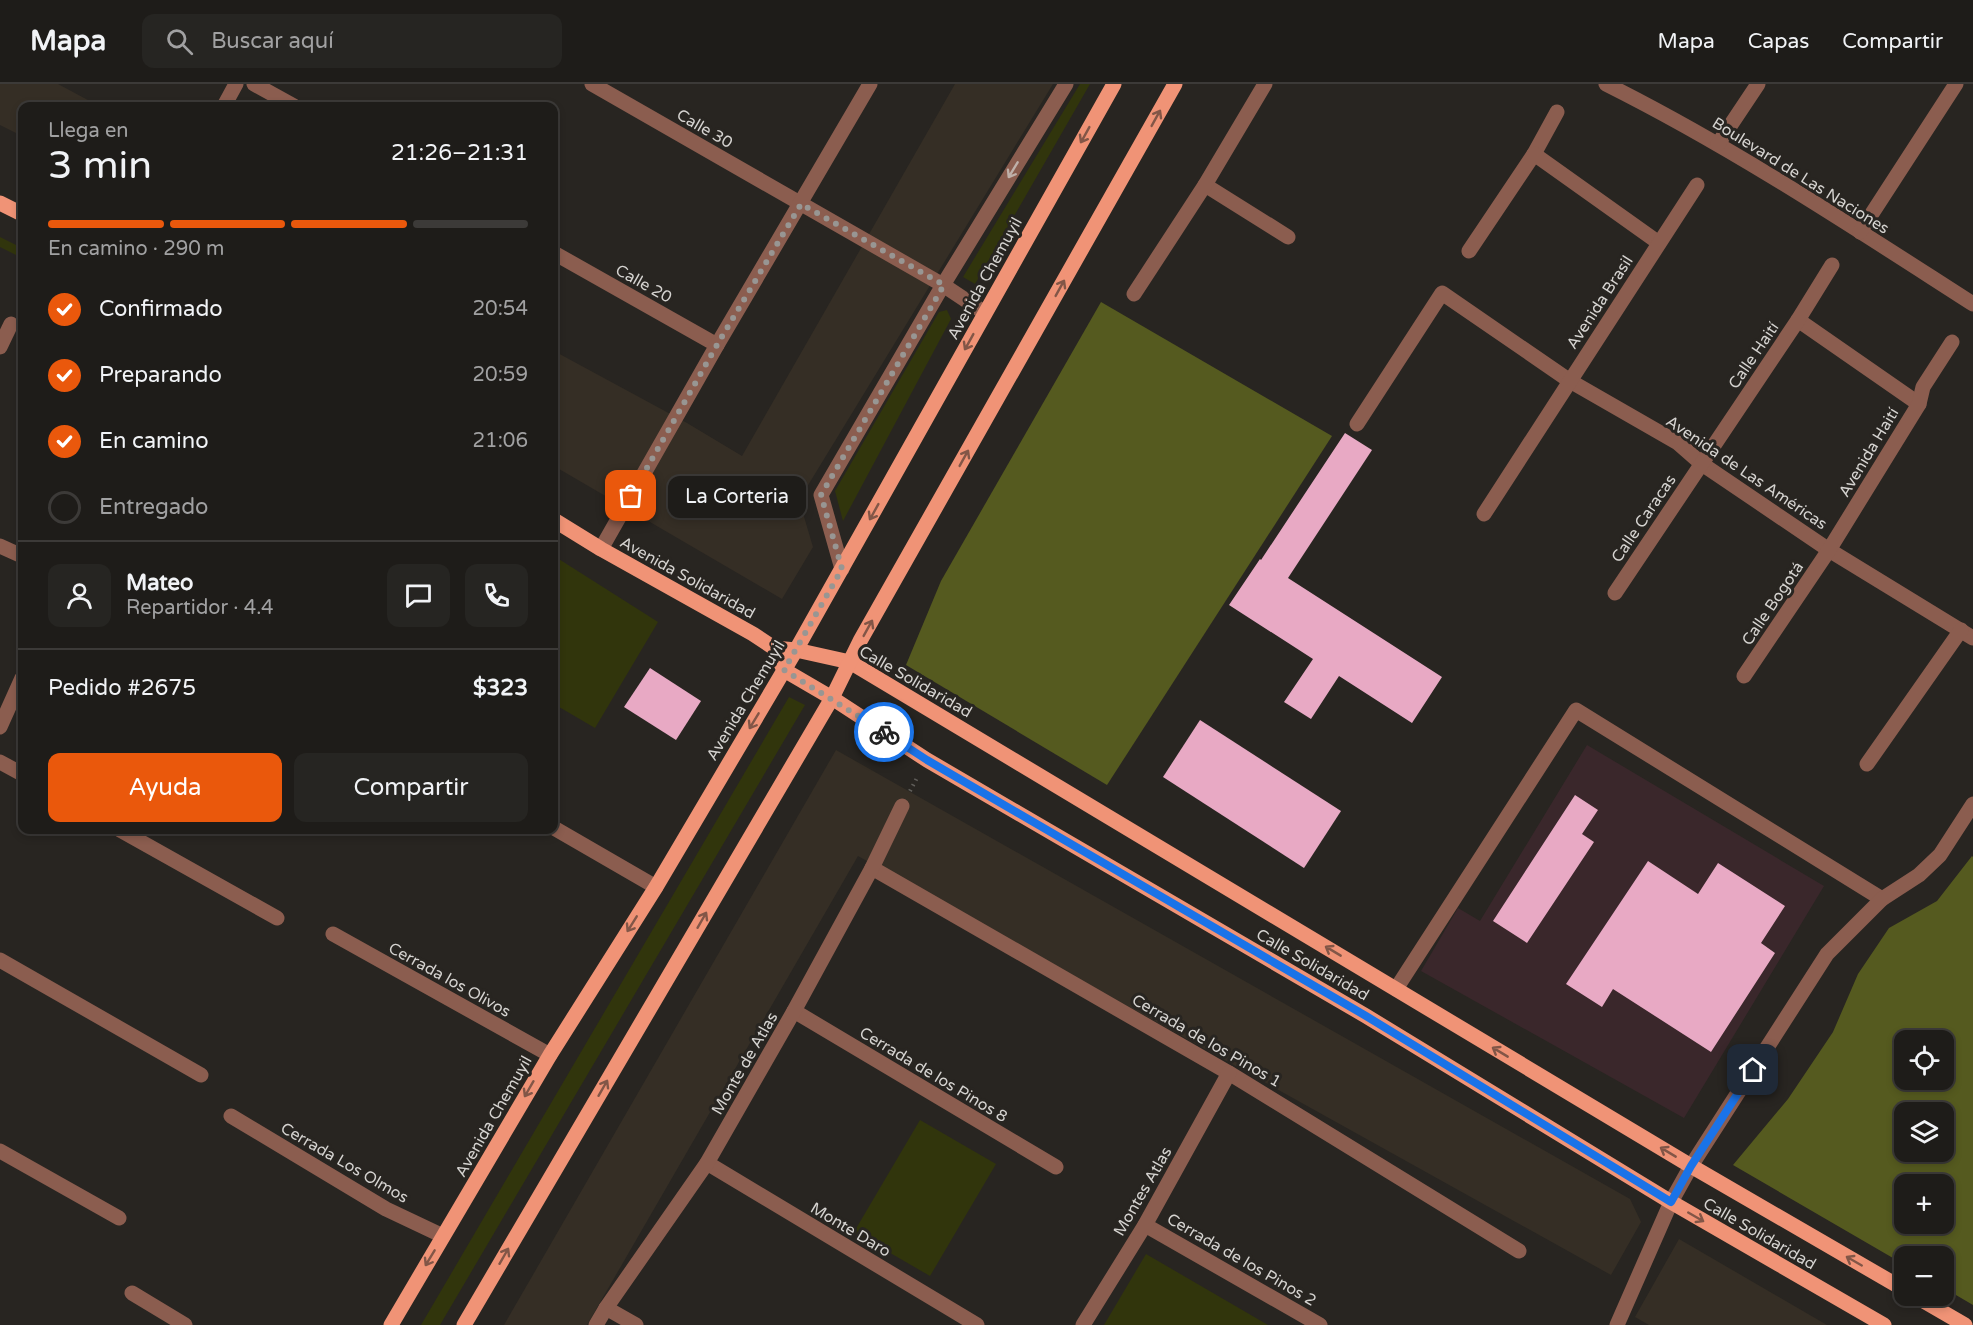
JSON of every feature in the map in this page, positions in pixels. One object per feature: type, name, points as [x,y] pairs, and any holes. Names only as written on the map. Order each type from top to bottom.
[{"type":"main road","name":"Avenida Chemuyil","points":[[391,1325],[550,1055],[656,887],[796,650],[1114,84]]},
{"type":"main road","points":[[464,1325],[832,698],[850,662],[1175,84]]},
{"type":"main road","points":[[0,203],[18,212]]},
{"type":"main road","name":"Avenida Solidaridad","points":[[558,522],[774,648]]},
{"type":"main road","points":[[774,648],[784,670]]},
{"type":"main road","name":"Calle Solidaridad","points":[[774,648],[796,650],[850,662],[1691,1166],[1894,1284]]},
{"type":"main road","name":"Calle Solidaridad","points":[[784,670],[832,698],[927,760],[1366,1016],[1671,1202],[1884,1325]]},
{"type":"main road","points":[[1932,1306],[1965,1325]]},
{"type":"street","points":[[226,102],[236,84]]},
{"type":"street","points":[[255,84],[287,102]]},
{"type":"street","name":"Calle 30","points":[[592,84],[944,285],[985,313]]},
{"type":"street","points":[[601,549],[870,84]]},
{"type":"street","points":[[842,569],[821,495],[944,285],[1066,84]]},
{"type":"street","points":[[1134,294],[1205,185],[1265,84]]},
{"type":"street","name":"Boulevard de Las Naciones","points":[[1606,84],[1718,144],[1973,304]]},
{"type":"street","points":[[1718,144],[1758,84]]},
{"type":"street","points":[[1860,232],[1956,84]]},
{"type":"street","points":[[1469,251],[1534,154],[1557,112]]},
{"type":"street","points":[[1534,154],[1659,243]]},
{"type":"street","points":[[1205,185],[1288,237]]},
{"type":"street","name":"Avenida Brasil","points":[[1484,514],[1697,185]]},
{"type":"street","name":"Calle 20","points":[[558,255],[717,345]]},
{"type":"street","name":"Calle Haití","points":[[1702,464],[1832,265]]},
{"type":"street","name":"Avenida de Las Américas","points":[[1357,424],[1442,292],[1570,381],[1678,443],[1702,464],[1829,550],[1967,634]]},
{"type":"street","name":"Avenida Haití","points":[[1798,320],[1919,404]]},
{"type":"street","points":[[0,347],[11,324]]},
{"type":"street","name":"Avenida Haití","points":[[1829,550],[1919,404],[1923,387],[1952,342]]},
{"type":"street","name":"Calle Caracas","points":[[1615,593],[1702,464]]},
{"type":"street","points":[[0,546],[18,554]]},
{"type":"street","name":"Calle Bogotá","points":[[1744,676],[1829,550]]},
{"type":"street","points":[[1868,764],[1967,634]]},
{"type":"street","points":[[0,727],[18,687]]},
{"type":"street","points":[[1396,989],[1576,710],[1882,899]]},
{"type":"street","points":[[0,762],[18,772]]},
{"type":"street","points":[[1623,1323],[1671,1202],[1691,1166],[1827,954],[1882,899],[1919,875],[1940,855],[1973,804]]},
{"type":"street","name":"Monte de Atlas","points":[[596,1325],[707,1163],[794,1011],[872,868],[902,806]]},
{"type":"street","points":[[558,830],[656,887]]},
{"type":"street","points":[[127,834],[277,918]]},
{"type":"street","name":"Cerrada de los Pinos 1","points":[[872,868],[1229,1073],[1519,1251]]},
{"type":"street","name":"Cerrada los Olivos","points":[[333,934],[550,1055]]},
{"type":"street","points":[[0,960],[201,1075]]},
{"type":"street","name":"Cerrada de los Pinos 8","points":[[794,1011],[1056,1167]]},
{"type":"street","name":"Montes Atlas","points":[[1083,1325],[1145,1225],[1229,1073]]},
{"type":"street","name":"Cerrada Los Olmos","points":[[231,1116],[386,1209],[443,1236]]},
{"type":"street","points":[[0,1151],[119,1218]]},
{"type":"street","name":"Monte Daro","points":[[707,1163],[977,1325]]},
{"type":"street","name":"Cerrada de los Pinos 2","points":[[1145,1225],[1320,1325]]},
{"type":"street","points":[[132,1293],[185,1325]]},
{"type":"street","points":[[606,1308],[636,1325]]},
{"type":"path","points":[[902,806],[927,760]]},
{"type":"shaded area","points":[[0,84],[58,84],[92,102],[18,102],[18,134],[0,125]]},
{"type":"shaded area","points":[[955,84],[1053,84],[799,500],[813,547],[782,599],[558,468],[558,353],[687,423],[742,456]]},
{"type":"shaded area","points":[[1587,745],[1824,886],[1684,1118],[1421,971],[1458,908],[1480,921]]},
{"type":"shaded area","points":[[836,750],[1630,1199],[1641,1222],[1611,1275],[858,856],[587,1325],[504,1325]]},
{"type":"shaded area","points":[[1679,1239],[1827,1325],[1649,1325],[1635,1317]]},
{"type":"green space","points":[[1080,84],[1090,84],[975,284],[963,277]]},
{"type":"green space","points":[[0,237],[18,246],[18,256],[0,247]]},
{"type":"green space","points":[[1101,302],[1332,436],[1107,785],[906,665],[941,581]]},
{"type":"green space","points":[[947,310],[951,319],[843,521],[835,491],[939,312]]},
{"type":"green space","points":[[558,559],[658,622],[595,728],[558,706]]},
{"type":"green space","points":[[789,697],[805,705],[440,1325],[421,1325]]},
{"type":"green space","points":[[1973,857],[1973,1305],[1954,1294],[1954,1246],[1894,1246],[1894,1259],[1733,1165],[1788,1099],[1833,1032],[1858,974],[1889,928],[1937,901]]},
{"type":"green space","points":[[920,1120],[996,1164],[930,1276],[854,1232]]},
{"type":"green space","points":[[1146,1254],[1268,1325],[1104,1325]]},
{"type":"building","points":[[1345,433],[1372,450],[1288,578],[1442,677],[1412,723],[1339,676],[1311,719],[1284,702],[1313,659],[1229,605]]},
{"type":"building","points":[[650,668],[701,701],[676,740],[624,707]]},
{"type":"building","points":[[1200,720],[1341,811],[1304,868],[1163,777]]},
{"type":"building","points":[[1575,795],[1598,810],[1582,834],[1594,842],[1527,943],[1493,921]]},
{"type":"building","points":[[1648,861],[1698,894],[1718,863],[1785,906],[1761,943],[1775,953],[1711,1052],[1613,989],[1602,1007],[1566,984]]},
{"type":"way so far","points":[[631,496],[801,204],[944,285],[821,495],[842,569],[784,670],[884,732]]},
{"type":"place","name":"La Corteria","points":[[631,496]]},
{"type":"route","points":[[884,732],[927,760],[1366,1016],[1671,1202],[1691,1166],[1753,1070]]}]
